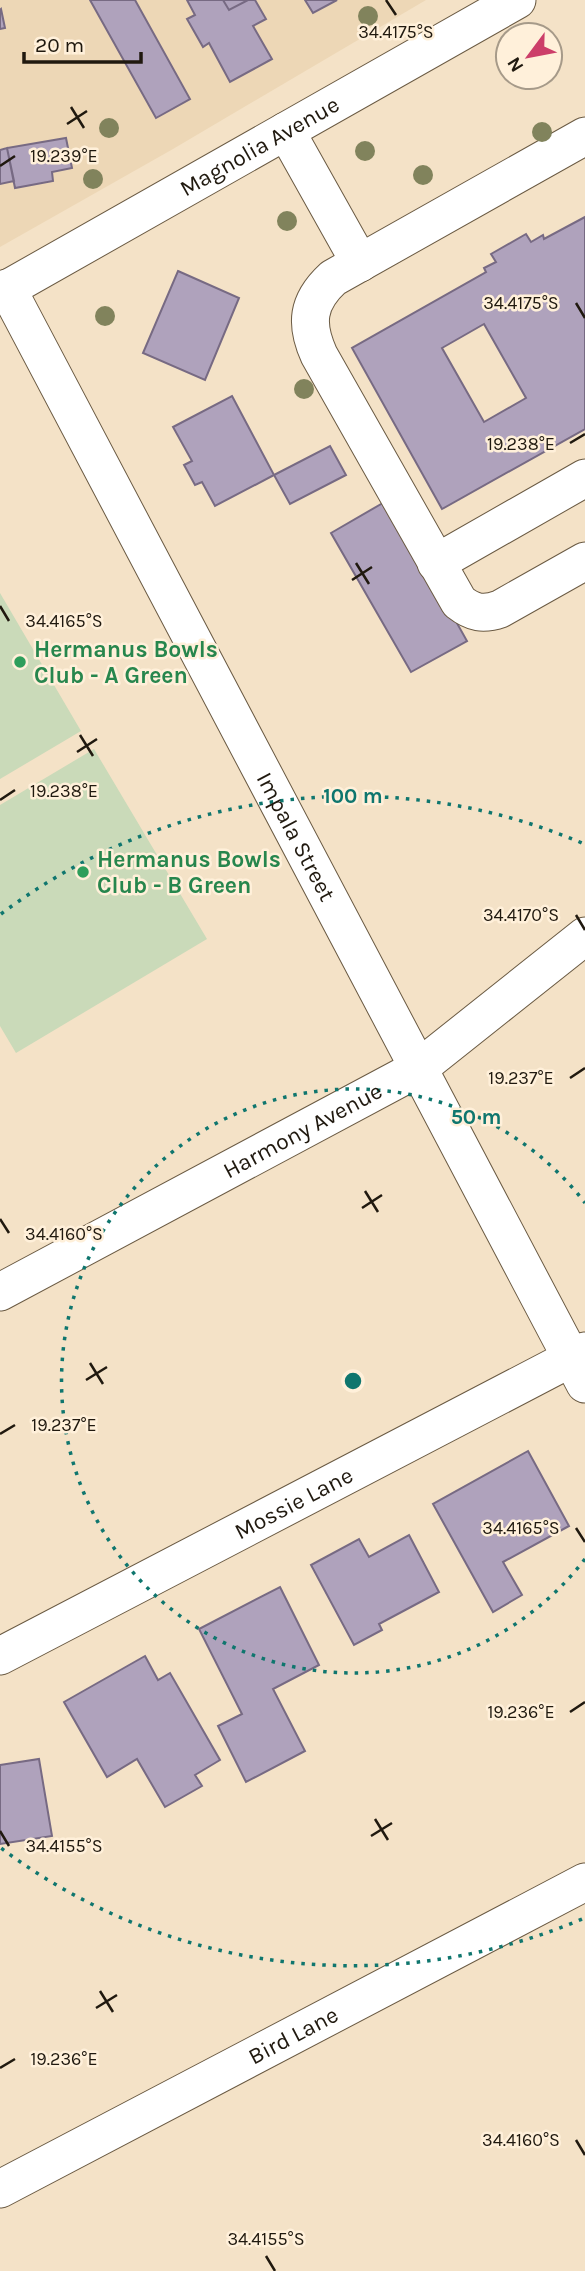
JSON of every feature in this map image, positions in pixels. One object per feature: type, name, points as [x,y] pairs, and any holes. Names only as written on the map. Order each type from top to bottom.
[{"type":"street","name":"Magnolia Avenue","points":[[4,290],[517,0]]},
{"type":"street","points":[[286,131],[360,263]]},
{"type":"street","points":[[585,136],[333,278],[317,295],[309,322],[319,355],[459,602],[475,612],[488,613],[500,609],[585,561]]},
{"type":"street","name":"Impala Street","points":[[4,290],[580,1364]]},
{"type":"street","points":[[436,563],[585,478]]},
{"type":"street","name":"Harmony Avenue","points":[[0,1292],[419,1068],[585,936]]},
{"type":"street","name":"Mossie Lane","points":[[0,1656],[580,1364]]},
{"type":"street","name":"Bird Lane","points":[[0,2189],[585,1882]]},
{"type":"shaded area","points":[[0,0],[426,0],[0,247]]},
{"type":"green space","name":"Hermanus Bowls Club - A Green","points":[[0,593],[81,731],[0,779]]},
{"type":"green space","name":"Hermanus Bowls Club - B Green","points":[[94,749],[207,939],[16,1053],[0,1026],[0,805]]},
{"type":"building","points":[[90,0],[135,0],[190,99],[156,118]]},
{"type":"building","points":[[187,0],[223,0],[229,10],[248,0],[255,0],[266,19],[253,26],[272,59],[230,82],[209,43],[203,47],[187,19],[195,15]]},
{"type":"building","points":[[223,0],[248,0],[229,10]]},
{"type":"building","points":[[305,0],[337,0],[313,13]]},
{"type":"building","points":[[0,10],[5,28],[0,29]]},
{"type":"building","points":[[66,138],[72,168],[52,172],[53,181],[15,188],[7,148]]},
{"type":"building","points":[[7,148],[14,181],[0,184],[0,150]]},
{"type":"building","points":[[585,217],[585,429],[442,509],[352,348],[486,272],[484,268],[496,262],[491,254],[526,234],[531,242],[543,235],[544,239]],"holes":[[[484,324],[526,398],[484,422],[442,348]]]},
{"type":"building","points":[[178,271],[239,298],[205,380],[143,353]]},
{"type":"building","points":[[232,396],[274,475],[215,506],[202,482],[195,485],[184,465],[192,461],[173,427]]},
{"type":"building","points":[[330,446],[346,475],[290,504],[274,475]]},
{"type":"building","points":[[388,500],[467,641],[411,672],[331,533]]},
{"type":"building","points":[[528,1451],[569,1526],[503,1562],[522,1595],[493,1612],[433,1504]]},
{"type":"building","points":[[409,1535],[439,1592],[379,1624],[382,1630],[354,1645],[311,1565],[359,1539],[369,1557]]},
{"type":"building","points":[[280,1587],[319,1665],[273,1689],[305,1751],[246,1782],[218,1726],[242,1714],[199,1629]]},
{"type":"building","points":[[145,1656],[158,1680],[170,1673],[220,1760],[195,1775],[202,1786],[165,1807],[137,1759],[107,1777],[64,1702]]},
{"type":"building","points":[[39,1759],[52,1836],[0,1844],[0,1765]]},
{"type":"place","name":"Hermanus Bowls Club - A Green","points":[[20,662]]},
{"type":"place","name":"Hermanus Bowls Club - B Green","points":[[83,872]]}]
